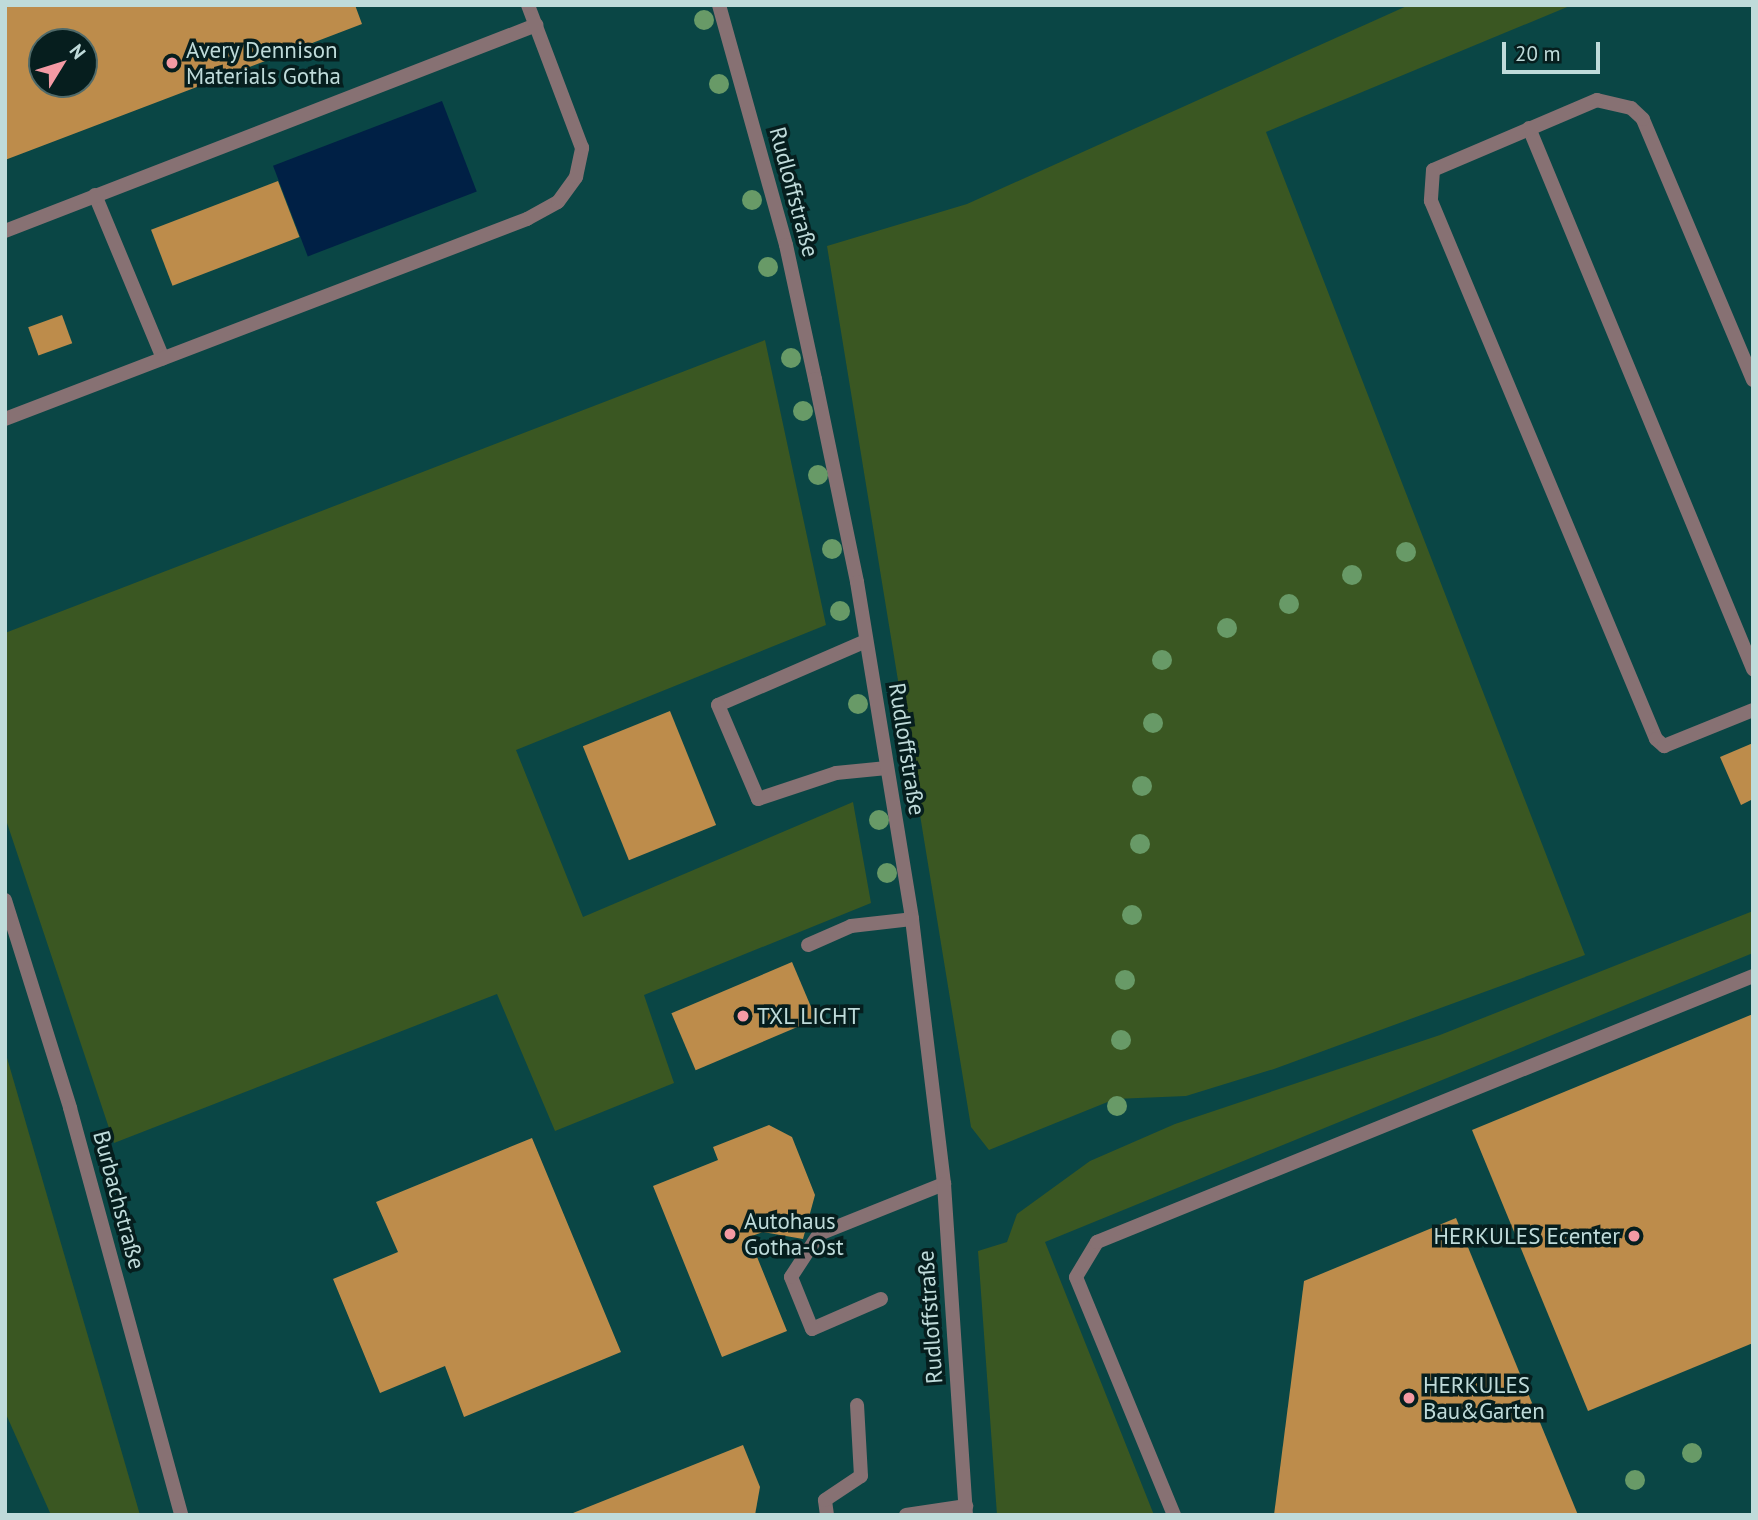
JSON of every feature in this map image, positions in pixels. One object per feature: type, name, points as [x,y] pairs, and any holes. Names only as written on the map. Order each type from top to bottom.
[{"type":"street","points":[[5,418],[527,219],[558,202],[576,177],[582,148],[528,5]]},
{"type":"street","name":"Rudloffstraße","points":[[719,5],[786,245],[866,641],[912,919],[944,1184],[966,1510]]},
{"type":"street","points":[[5,230],[536,25]]},
{"type":"street","points":[[1753,380],[1643,119],[1631,108],[1597,100],[1440,163],[1429,182],[1431,201],[1656,739],[1664,747],[1753,710]]},
{"type":"street","points":[[1529,128],[1753,669]]},
{"type":"street","points":[[95,195],[163,358]]},
{"type":"street","points":[[866,641],[718,705],[758,799],[836,773],[887,768]]},
{"type":"street","name":"Burbachstraße","points":[[5,900],[70,1108],[181,1515]]},
{"type":"street","points":[[808,945],[851,926],[912,919]]},
{"type":"street","points":[[1174,1515],[1076,1277],[1097,1242],[1753,976]]},
{"type":"street","points":[[881,1299],[812,1329],[791,1277],[819,1234],[944,1184]]},
{"type":"street","points":[[827,1515],[825,1500],[862,1476],[857,1405]]},
{"type":"street","points":[[906,1515],[966,1510]]},
{"type":"shaded area","points":[[5,5],[1753,5],[1753,1515],[5,1515]]},
{"type":"shaded area","points":[[442,101],[477,192],[308,256],[273,166]]},
{"type":"green space","points":[[1409,5],[1572,5],[1266,132],[1585,955],[1274,1069],[1186,1096],[1115,1099],[989,1150],[971,1127],[827,246],[967,204]]},
{"type":"green space","points":[[765,340],[826,625],[516,750],[583,917],[853,802],[871,903],[644,995],[674,1083],[555,1131],[497,994],[114,1143],[5,817],[5,633]]},
{"type":"green space","points":[[1753,911],[1753,953],[1045,1242],[1154,1515],[997,1515],[978,1251],[1007,1242],[1017,1214],[1090,1161],[1175,1124],[1440,1035]]},
{"type":"green space","points":[[5,1051],[140,1515],[51,1515],[5,1412]]},
{"type":"building","name":"Avery Dennison Materials Gotha","points":[[5,5],[355,5],[362,24],[5,160]]},
{"type":"building","points":[[278,181],[300,237],[173,286],[151,230]]},
{"type":"building","points":[[62,315],[72,343],[38,356],[28,327]]},
{"type":"building","points":[[670,711],[716,825],[629,860],[583,746]]},
{"type":"building","points":[[1753,743],[1753,799],[1741,805],[1720,757]]},
{"type":"building","name":"TXL LICHT","points":[[792,962],[816,1019],[696,1070],[671,1013]]},
{"type":"building","name":"HERKULES Ecenter","points":[[1753,1014],[1753,1343],[1588,1411],[1472,1130]]},
{"type":"building","points":[[769,1125],[792,1137],[815,1195],[803,1239],[763,1232],[749,1237],[787,1331],[722,1357],[653,1186],[718,1160],[713,1147]]},
{"type":"building","points":[[532,1138],[621,1352],[464,1417],[445,1366],[380,1393],[333,1279],[398,1252],[376,1202]]},
{"type":"building","name":"HERKULES Bau&Garten","points":[[1456,1218],[1578,1515],[1274,1515],[1304,1281]]},
{"type":"building","points":[[743,1445],[760,1487],[755,1515],[568,1515]]},
{"type":"place","name":"Avery Dennison Materials Gotha","points":[[172,63]]},
{"type":"place","name":"TXL LICHT","points":[[743,1016]]},
{"type":"place","name":"Autohaus Gotha-Ost","points":[[730,1234]]},
{"type":"place","name":"HERKULES Ecenter","points":[[1634,1236]]},
{"type":"place","name":"HERKULES Bau&Garten","points":[[1409,1398]]}]
